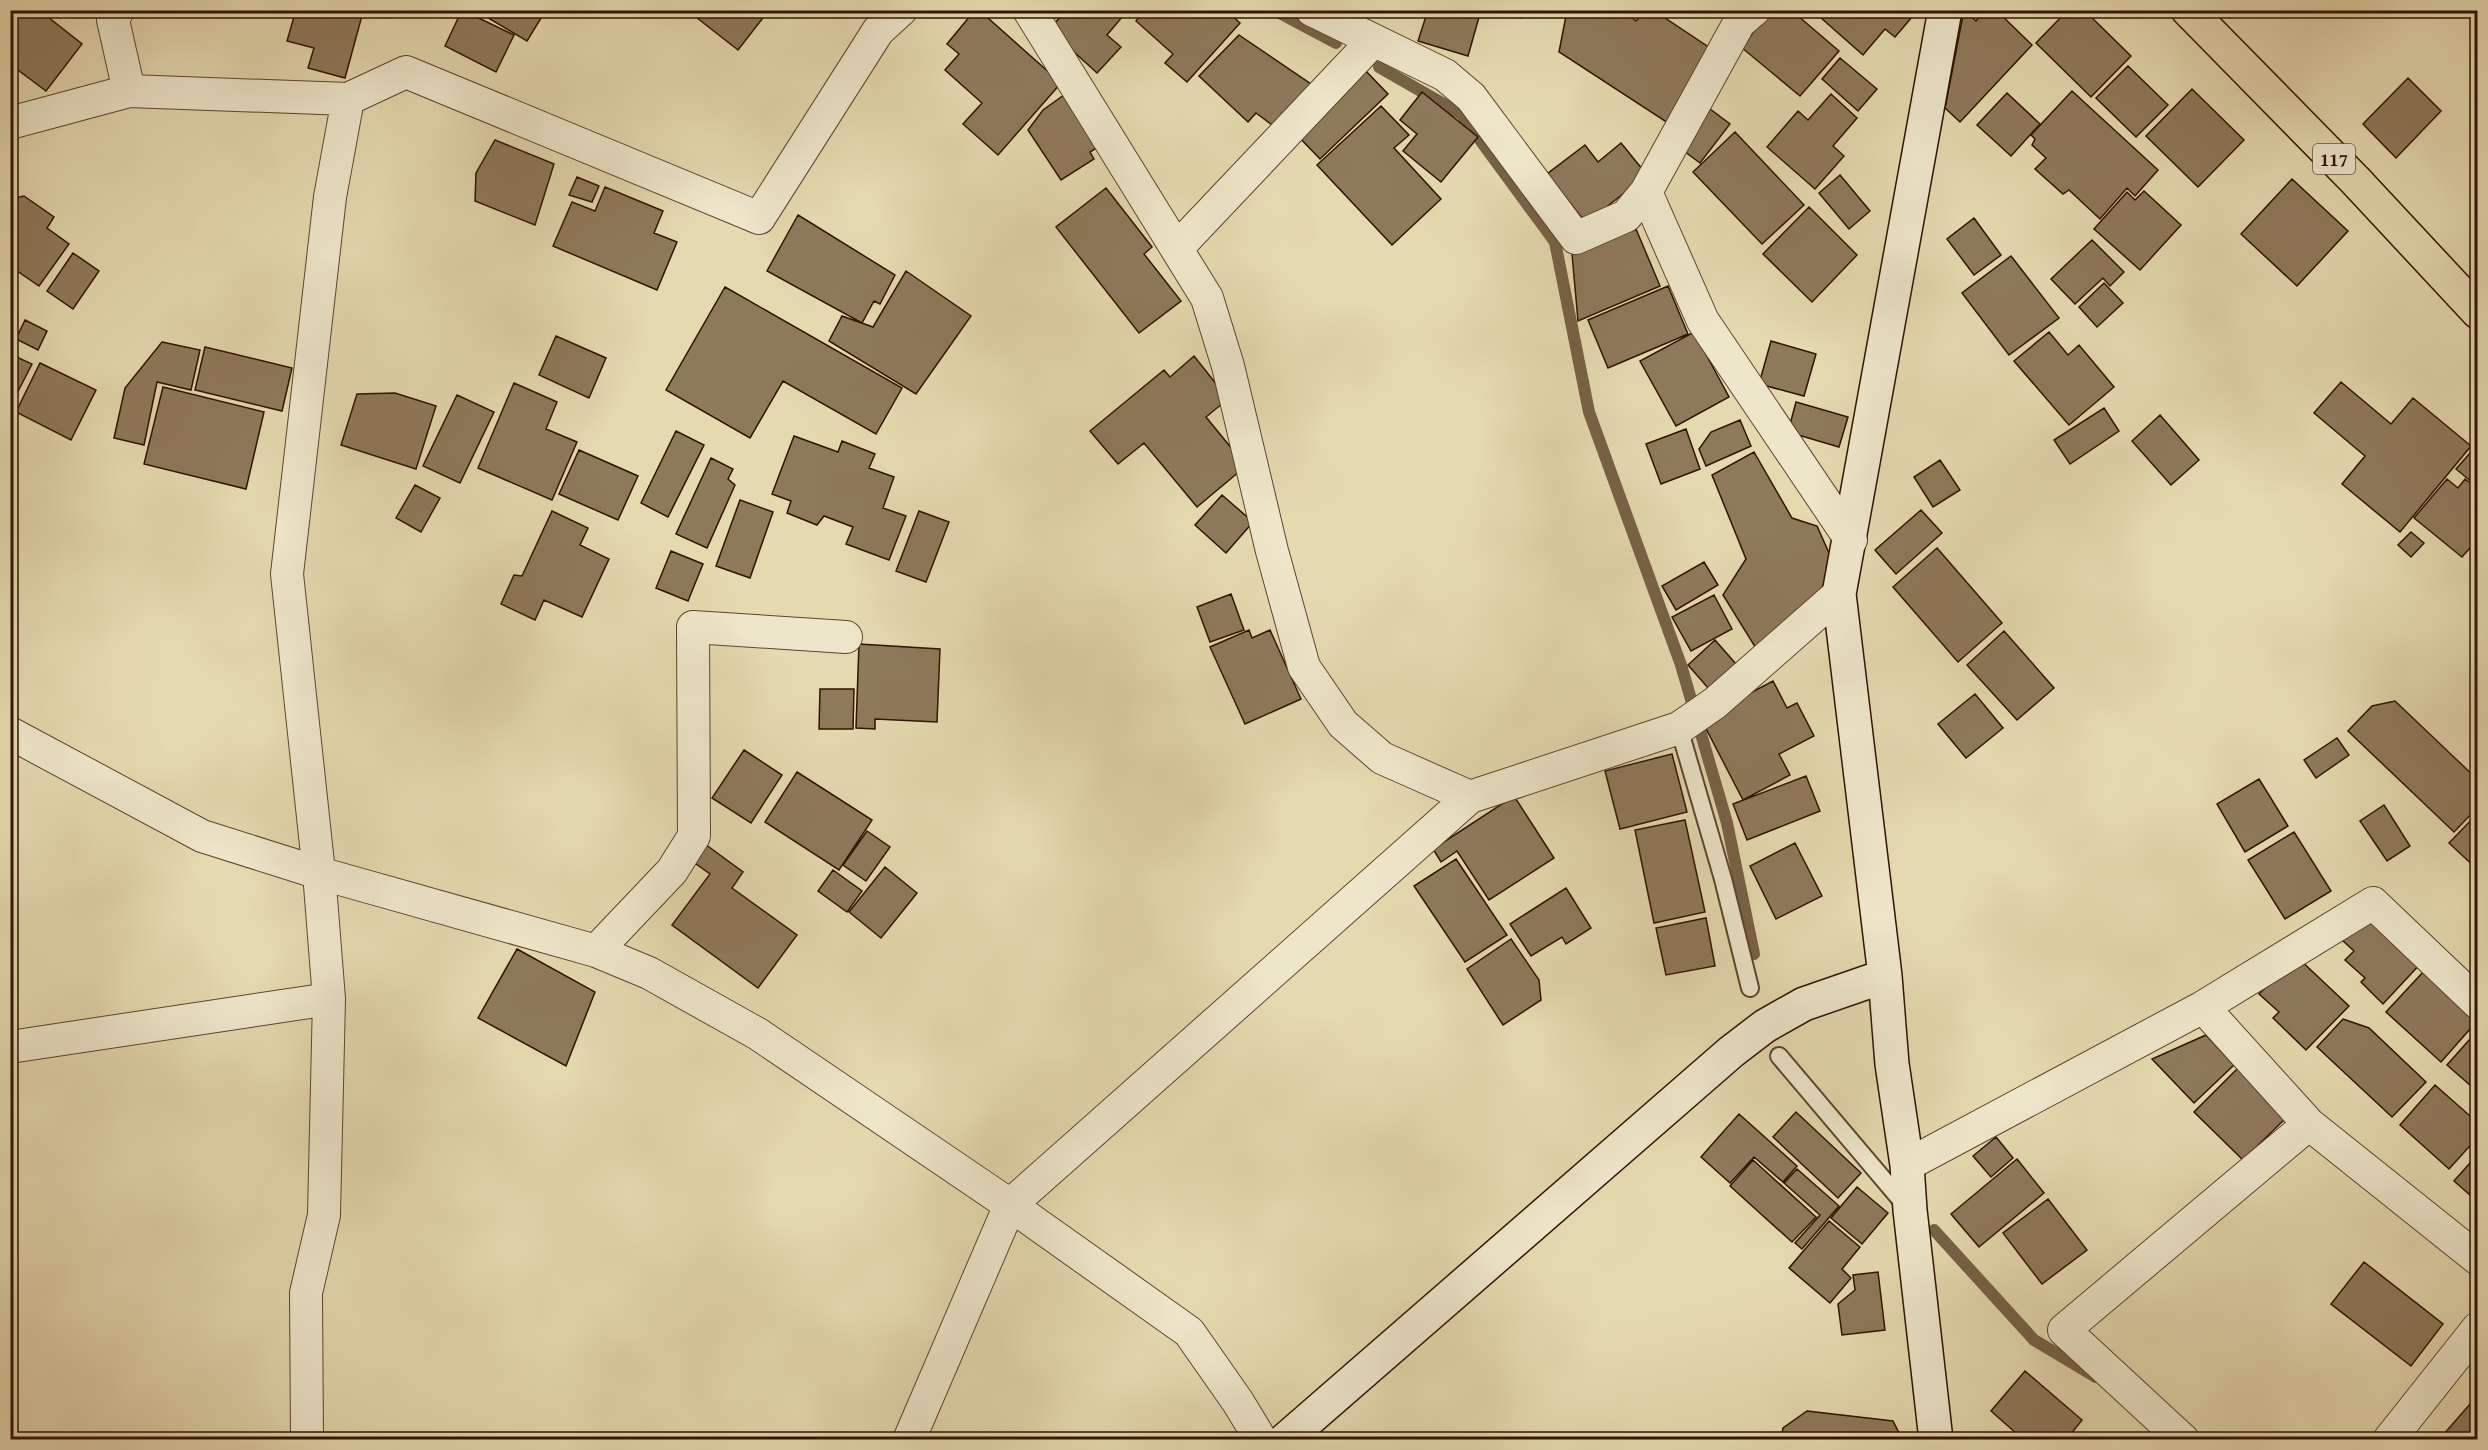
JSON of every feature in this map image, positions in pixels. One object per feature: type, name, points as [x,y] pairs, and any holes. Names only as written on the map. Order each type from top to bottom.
[{"type":"highway","name":"117","points":[[2188,10],[2355,180],[2478,312]]},
{"type":"street","points":[[118,10],[113,20],[129,91]]},
{"type":"street","points":[[10,123],[129,91],[348,99],[406,72],[759,218],[878,31],[901,10]]},
{"type":"street","points":[[1029,10],[1146,202],[1178,247],[1207,298],[1228,366],[1269,539],[1304,667],[1343,724],[1382,758],[1470,798]]},
{"type":"street","points":[[1312,10],[1445,75],[1471,98],[1576,238],[1626,216],[1646,192],[1739,23],[1754,10]]},
{"type":"street","points":[[1936,1440],[1907,1165],[1892,1064],[1885,976],[1839,594],[1851,540],[1945,10]]},
{"type":"street","points":[[1178,247],[1373,41]]},
{"type":"street","points":[[307,1440],[306,1293],[324,1215],[329,999],[319,873],[287,574],[330,197],[348,99]]},
{"type":"street","points":[[1646,192],[1703,321],[1851,540]]},
{"type":"street","points":[[909,1440],[1010,1205],[1470,798],[1684,724],[1715,703],[1839,594]]},
{"type":"street","points":[[596,951],[672,871],[694,836],[693,627],[846,637]]},
{"type":"street","points":[[10,733],[202,836],[319,873],[596,951],[649,973],[758,1034],[1010,1205],[1190,1332],[1261,1440]]},
{"type":"street","points":[[1907,1165],[2203,1007],[2373,903],[2478,1003]]},
{"type":"street","points":[[1285,1440],[1731,1052],[1765,1026],[1804,1004],[1885,976]]},
{"type":"street","points":[[10,1047],[329,999]]},
{"type":"street","points":[[2203,1007],[2309,1124],[2478,1259]]},
{"type":"street","points":[[2183,1440],[2064,1330],[2309,1124]]},
{"type":"street","points":[[2389,1440],[2478,1328]]},
{"type":"lane","points":[[1684,724],[1750,988]]},
{"type":"lane","points":[[1779,1056],[1910,1210]]},
{"type":"building","points":[[10,10],[39,10],[82,44],[46,91],[10,64]]},
{"type":"building","points":[[296,10],[363,12],[345,78],[308,68],[314,48],[287,41]]},
{"type":"building","points":[[462,10],[514,35],[496,72],[445,46]]},
{"type":"building","points":[[489,10],[546,10],[527,41],[485,16]]},
{"type":"building","points":[[687,10],[769,10],[738,50]]},
{"type":"building","points":[[975,10],[979,10],[1061,83],[998,155],[963,124],[982,103],[945,70],[959,54],[947,44]]},
{"type":"building","points":[[1065,10],[1128,10],[1107,35],[1121,47],[1097,73],[1050,30]]},
{"type":"building","points":[[1145,10],[1226,10],[1240,23],[1187,82],[1165,63],[1173,54],[1136,21]]},
{"type":"building","points":[[1428,10],[1481,10],[1468,56],[1418,41]]},
{"type":"building","points":[[1496,10],[1523,10],[1521,18]]},
{"type":"building","points":[[1559,10],[1623,10],[1636,21],[1646,10],[1653,10],[1713,50],[1668,123],[1559,52],[1566,16]]},
{"type":"building","points":[[1772,10],[1791,10],[1839,51],[1800,96],[1741,47]]},
{"type":"building","points":[[1812,10],[1911,10],[1908,14],[1912,17],[1895,37],[1885,29],[1863,55]]},
{"type":"building","points":[[1964,10],[1976,21],[1986,10],[1996,10],[2032,45],[1960,122],[1945,108]]},
{"type":"building","points":[[2084,10],[2131,56],[2091,97],[2036,43],[2066,12]]},
{"type":"building","points":[[1239,35],[1311,84],[1279,130],[1256,113],[1248,122],[1199,76]]},
{"type":"building","points":[[1840,58],[1877,89],[1858,111],[1822,79]]},
{"type":"building","points":[[2128,66],[2168,105],[2136,137],[2096,98]]},
{"type":"building","points":[[1363,68],[1388,94],[1320,159],[1295,133]]},
{"type":"building","points":[[2408,78],[2441,111],[2396,158],[2363,124]]},
{"type":"building","points":[[2192,89],[2244,140],[2198,187],[2146,136]]},
{"type":"building","points":[[2072,91],[2158,170],[2135,196],[2127,188],[2100,219],[2069,190],[2063,194],[2035,169],[2046,158],[2032,145],[2035,139],[2031,135]]},
{"type":"building","points":[[1422,92],[1478,137],[1441,182],[1403,151],[1417,134],[1400,120]]},
{"type":"building","points":[[2007,93],[2040,124],[2011,156],[1977,125]]},
{"type":"building","points":[[1831,94],[1857,118],[1833,146],[1844,156],[1815,189],[1767,147],[1798,111],[1808,120]]},
{"type":"building","points":[[1064,95],[1098,147],[1090,152],[1094,159],[1061,180],[1028,130],[1043,110]]},
{"type":"building","points":[[1381,106],[1409,135],[1394,148],[1441,199],[1392,245],[1317,165]]},
{"type":"building","points":[[1706,106],[1730,124],[1700,163],[1676,145]]},
{"type":"building","points":[[1735,132],[1804,205],[1762,244],[1693,172]]},
{"type":"building","points":[[495,140],[554,164],[535,225],[475,201],[476,173]]},
{"type":"building","points":[[1621,143],[1647,175],[1586,223],[1547,174],[1585,145],[1598,162]]},
{"type":"building","points":[[1840,175],[1870,211],[1849,229],[1819,193]]},
{"type":"building","points":[[577,177],[599,186],[592,202],[569,195]]},
{"type":"building","points":[[2292,179],[2348,231],[2297,286],[2241,234]]},
{"type":"building","points":[[605,187],[663,211],[654,233],[677,242],[657,290],[553,246],[572,202],[595,211]]},
{"type":"building","points":[[1106,188],[1152,247],[1144,254],[1181,301],[1139,333],[1056,227]]},
{"type":"building","points":[[2144,191],[2181,225],[2140,270],[2094,229],[2127,192],[2135,200]]},
{"type":"building","points":[[24,196],[54,217],[47,228],[69,244],[39,286],[10,266],[10,199]]},
{"type":"building","points":[[1809,207],[1857,255],[1812,302],[1763,254]]},
{"type":"building","points":[[798,215],[895,275],[880,304],[874,301],[862,323],[767,271]]},
{"type":"building","points":[[1974,218],[2001,255],[1974,275],[1947,239]]},
{"type":"building","points":[[1636,229],[1660,286],[1578,321],[1572,254]]},
{"type":"building","points":[[2092,240],[2124,272],[2110,286],[2103,278],[2075,304],[2051,279]]},
{"type":"building","points":[[73,253],[99,271],[73,309],[47,291]]},
{"type":"building","points":[[2011,256],[2059,318],[2009,355],[1962,293]]},
{"type":"building","points":[[906,271],[971,316],[916,394],[829,341],[842,316],[873,327]]},
{"type":"building","points":[[2104,283],[2123,303],[2097,327],[2079,307]]},
{"type":"building","points":[[1668,286],[1688,334],[1608,368],[1588,320]]},
{"type":"building","points":[[725,287],[902,388],[876,434],[783,381],[750,438],[666,390]]},
{"type":"building","points":[[25,320],[47,331],[38,350],[16,339]]},
{"type":"building","points":[[1694,332],[1729,397],[1676,426],[1640,361]]},
{"type":"building","points":[[2049,332],[2068,355],[2079,345],[2114,387],[2069,425],[2014,361]]},
{"type":"building","points":[[556,336],[606,358],[589,398],[539,375]]},
{"type":"building","points":[[1771,341],[1816,354],[1804,396],[1759,384]]},
{"type":"building","points":[[162,342],[200,350],[191,390],[157,382],[144,445],[114,438],[125,388]]},
{"type":"building","points":[[205,347],[292,368],[282,411],[195,390]]},
{"type":"building","points":[[10,354],[32,364],[10,407]]},
{"type":"building","points":[[1194,356],[1228,399],[1206,417],[1246,466],[1197,507],[1144,443],[1118,464],[1090,431],[1164,370],[1170,377]]},
{"type":"building","points":[[40,363],[96,390],[71,440],[16,412]]},
{"type":"building","points":[[2341,382],[2391,424],[2413,398],[2471,446],[2400,532],[2342,484],[2365,456],[2314,413]]},
{"type":"building","points":[[514,383],[557,402],[546,429],[577,442],[552,500],[478,468]]},
{"type":"building","points":[[163,387],[264,412],[246,489],[144,464]]},
{"type":"building","points":[[395,393],[436,406],[416,469],[341,445],[357,394]]},
{"type":"building","points":[[457,395],[494,412],[460,483],[423,466]]},
{"type":"building","points":[[1796,402],[1848,417],[1839,447],[1788,432]]},
{"type":"building","points":[[2104,408],[2119,431],[2070,464],[2054,440]]},
{"type":"building","points":[[2160,415],[2199,460],[2171,485],[2132,441]]},
{"type":"building","points":[[1740,420],[1751,446],[1706,466],[1699,449],[1711,432]]},
{"type":"building","points":[[1686,429],[1700,469],[1661,484],[1646,444]]},
{"type":"building","points":[[676,431],[704,445],[668,517],[641,503]]},
{"type":"building","points":[[794,436],[838,452],[842,441],[875,454],[869,468],[894,477],[883,508],[906,516],[889,560],[846,544],[853,527],[824,516],[817,525],[787,513],[791,501],[772,494]]},
{"type":"building","points":[[2478,444],[2478,487],[2456,469]]},
{"type":"building","points":[[579,450],[638,476],[618,520],[559,494]]},
{"type":"building","points":[[1754,452],[1792,518],[1817,526],[1829,553],[1829,592],[1757,650],[1723,595],[1746,559],[1712,475]]},
{"type":"building","points":[[711,458],[733,469],[728,479],[735,485],[707,548],[676,534]]},
{"type":"building","points":[[1940,460],[1960,490],[1933,507],[1914,477]]},
{"type":"building","points":[[2447,479],[2458,488],[2465,479],[2478,489],[2478,539],[2462,557],[2414,518]]},
{"type":"building","points":[[415,485],[440,498],[421,532],[396,518]]},
{"type":"building","points":[[1222,495],[1253,522],[1226,553],[1195,525]]},
{"type":"building","points":[[740,500],[773,512],[750,578],[716,566]]},
{"type":"building","points":[[1921,510],[1942,533],[1896,574],[1875,550]]},
{"type":"building","points":[[552,511],[588,528],[580,545],[609,559],[582,617],[544,600],[535,620],[501,604],[514,575],[522,576]]},
{"type":"building","points":[[919,511],[949,522],[926,582],[896,571]]},
{"type":"building","points":[[2411,532],[2424,543],[2411,557],[2398,545]]},
{"type":"building","points":[[1937,548],[2002,623],[1958,662],[1893,587]]},
{"type":"building","points":[[671,551],[703,564],[688,601],[656,588]]},
{"type":"building","points":[[1704,562],[1718,585],[1676,610],[1662,586]]},
{"type":"building","points":[[1231,594],[1244,630],[1210,642],[1197,607]]},
{"type":"building","points":[[1714,595],[1732,629],[1691,651],[1672,617]]},
{"type":"building","points":[[1249,630],[1252,638],[1270,630],[1301,699],[1245,724],[1210,647]]},
{"type":"building","points":[[2004,631],[2054,688],[2017,720],[1967,665]]},
{"type":"building","points":[[1715,640],[1736,664],[1709,689],[1688,665]]},
{"type":"building","points":[[859,644],[940,649],[937,722],[875,719],[875,729],[856,728]]},
{"type":"building","points":[[1773,681],[1787,708],[1797,703],[1814,736],[1779,754],[1790,775],[1743,800],[1701,719]]},
{"type":"building","points":[[820,689],[854,689],[853,729],[819,729]]},
{"type":"building","points":[[1975,694],[2003,728],[1966,758],[1938,724]]},
{"type":"building","points":[[2395,701],[2478,780],[2478,807],[2454,832],[2348,731],[2372,706]]},
{"type":"building","points":[[2337,738],[2349,755],[2316,778],[2304,760]]},
{"type":"building","points":[[744,750],[782,775],[751,823],[712,798]]},
{"type":"building","points":[[1672,754],[1687,812],[1620,829],[1605,771]]},
{"type":"building","points":[[797,772],[872,820],[839,870],[765,822]]},
{"type":"building","points":[[1806,776],[1820,811],[1747,840],[1733,804]]},
{"type":"building","points":[[2259,779],[2288,826],[2245,852],[2217,804]]},
{"type":"building","points":[[1514,796],[1554,858],[1489,900],[1457,851],[1441,862],[1433,849]]},
{"type":"building","points":[[2384,805],[2410,846],[2387,861],[2360,821]]},
{"type":"building","points":[[2478,813],[2478,870],[2449,843]]},
{"type":"building","points":[[1685,820],[1705,912],[1654,923],[1635,830]]},
{"type":"building","points":[[867,831],[890,847],[866,881],[843,865]]},
{"type":"building","points":[[2294,832],[2331,891],[2285,919],[2248,860]]},
{"type":"building","points":[[1795,843],[1822,896],[1776,919],[1750,866]]},
{"type":"building","points":[[705,844],[743,872],[732,888],[797,935],[758,988],[672,925],[710,874],[692,861]]},
{"type":"building","points":[[1456,859],[1507,935],[1465,962],[1414,886]]},
{"type":"building","points":[[885,867],[917,893],[881,938],[849,912]]},
{"type":"building","points":[[833,870],[862,891],[847,912],[818,891]]},
{"type":"building","points":[[1566,888],[1591,928],[1566,944],[1562,937],[1531,956],[1510,924]]},
{"type":"building","points":[[1706,918],[1715,966],[1666,975],[1656,928]]},
{"type":"building","points":[[2360,920],[2384,924],[2423,961],[2383,1004],[2361,982],[2365,978],[2345,960],[2354,951],[2342,940]]},
{"type":"building","points":[[1511,939],[1539,980],[1541,1000],[1503,1025],[1467,969]]},
{"type":"building","points":[[517,949],[595,992],[566,1066],[478,1018]]},
{"type":"building","points":[[2296,956],[2349,1006],[2306,1050],[2273,1018],[2279,1012],[2259,994]]},
{"type":"building","points":[[2424,971],[2478,1020],[2441,1062],[2386,1012]]},
{"type":"building","points":[[2343,1019],[2369,1028],[2426,1082],[2392,1117],[2317,1047]]},
{"type":"building","points":[[2478,1030],[2478,1092],[2447,1065]]},
{"type":"building","points":[[2206,1035],[2234,1065],[2194,1103],[2152,1059]]},
{"type":"building","points":[[2239,1067],[2287,1117],[2243,1160],[2194,1112]]},
{"type":"building","points":[[2435,1085],[2478,1123],[2478,1137],[2449,1169],[2400,1125]]},
{"type":"building","points":[[1796,1112],[1861,1173],[1838,1198],[1773,1137]]},
{"type":"building","points":[[1739,1114],[1797,1166],[1783,1182],[1754,1157],[1730,1183],[1701,1157]]},
{"type":"building","points":[[1996,1137],[2013,1158],[1991,1177],[1973,1156]]},
{"type":"building","points":[[2478,1154],[2478,1202],[2454,1181]]},
{"type":"building","points":[[2017,1159],[2044,1193],[1979,1247],[1951,1214]]},
{"type":"building","points":[[1753,1160],[1816,1217],[1792,1242],[1730,1186]]},
{"type":"building","points":[[1797,1169],[1839,1206],[1802,1249],[1795,1243],[1820,1215],[1784,1183]]},
{"type":"building","points":[[1857,1187],[1888,1213],[1862,1244],[1831,1218]]},
{"type":"building","points":[[2048,1199],[2087,1250],[2042,1284],[2003,1233]]},
{"type":"building","points":[[1829,1221],[1860,1247],[1842,1269],[1851,1278],[1830,1303],[1789,1268]]},
{"type":"building","points":[[2364,1262],[2443,1324],[2411,1366],[2331,1304]]},
{"type":"building","points":[[1878,1272],[1885,1330],[1842,1335],[1838,1304],[1855,1290],[1853,1275]]},
{"type":"building","points":[[2025,1371],[2082,1420],[2066,1440],[2012,1440],[2017,1434],[1991,1411]]},
{"type":"building","points":[[2478,1395],[2478,1440],[2448,1440],[2443,1435]]},
{"type":"building","points":[[1807,1411],[1893,1421],[1900,1440],[1781,1440],[1783,1428]]},
{"type":"waterway","points":[[1274,10],[1336,43]]},
{"type":"waterway","points":[[1379,67],[1461,114],[1555,242],[1589,412],[1681,665],[1727,823],[1754,954]]},
{"type":"waterway","points":[[1934,1230],[2034,1340],[2096,1377]]}]
